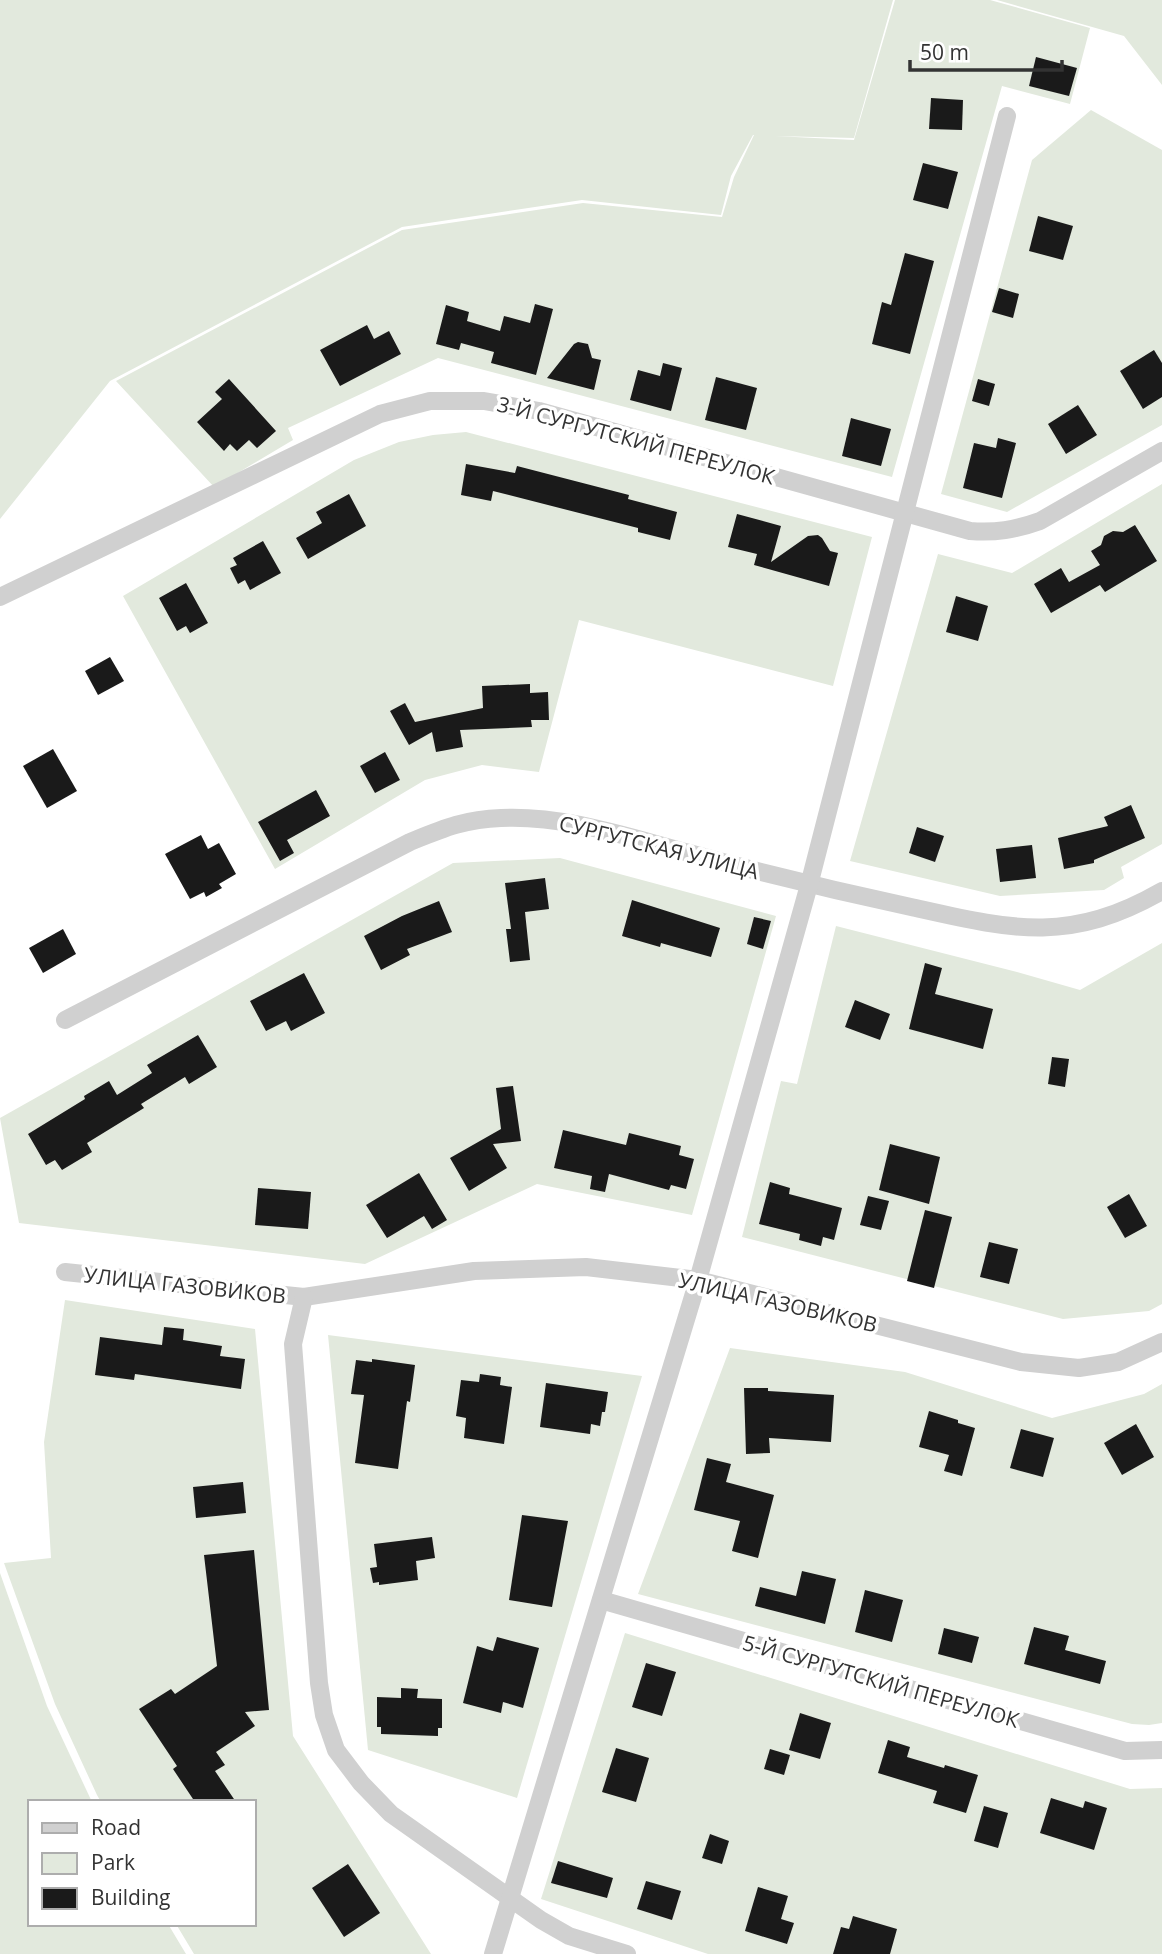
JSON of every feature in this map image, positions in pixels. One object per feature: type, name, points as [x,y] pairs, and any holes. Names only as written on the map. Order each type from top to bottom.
[{"type":"street","points":[[493,1954],[512,1899],[698,1280],[809,885],[1007,116]]},
{"type":"street","name":"3-Й СУРГУТСКИЙ ПЕРЕУЛОК","points":[[0,597],[380,414],[430,401],[484,401],[539,411],[970,531],[996,533],[1019,529],[1040,521],[1162,451]]},
{"type":"street","name":"СУРГУТСКАЯ УЛИЦА","points":[[65,1020],[410,842],[454,824],[500,818],[545,819],[591,828],[809,885],[988,924],[1036,929],[1076,925],[1111,916],[1162,891]]},
{"type":"street","name":"УЛИЦА ГАЗОВИКОВ","points":[[65,1272],[304,1297],[474,1271],[586,1267],[698,1280],[1021,1362],[1079,1368],[1118,1362],[1162,1342]]},
{"type":"street","name":"УЛИЦА ГАЗОВИКОВ","points":[[304,1297],[293,1344],[319,1683],[324,1715],[337,1750],[361,1783],[391,1814],[512,1899]]},
{"type":"street","name":"5-Й СУРГУТСКИЙ ПЕРЕУЛОК","points":[[601,1600],[1125,1751],[1162,1750]]},
{"type":"street","points":[[512,1899],[569,1936],[627,1954]]},
{"type":"green space","points":[[0,0],[893,0],[854,138],[775,136],[854,140],[895,0],[990,0],[1090,28],[1070,104],[1002,86],[892,477],[438,358],[288,428],[293,440],[214,487],[116,381],[402,230],[583,203],[722,217],[734,177],[753,135],[731,176],[721,215],[582,200],[402,227],[110,381],[0,519]]},
{"type":"green space","points":[[997,0],[1162,0],[1162,85],[1124,36]]},
{"type":"green space","points":[[1091,110],[1162,150],[1162,425],[1007,512],[941,494],[1032,160]]},
{"type":"green space","points":[[466,432],[872,537],[833,686],[579,620],[539,772],[482,765],[425,780],[275,869],[123,596],[354,460],[399,442]]},
{"type":"green space","points":[[1162,484],[1162,844],[1121,867],[1124,878],[1104,890],[1000,896],[850,861],[938,554],[1012,573]]},
{"type":"green space","points":[[560,858],[776,916],[692,1215],[537,1184],[365,1264],[19,1223],[0,1118],[453,863]]},
{"type":"green space","points":[[836,926],[1080,990],[1162,943],[1162,1304],[1149,1311],[1063,1319],[742,1237],[781,1081],[797,1084]]},
{"type":"green space","points":[[65,1300],[255,1329],[293,1736],[431,1954],[194,1954],[177,1926],[256,1926],[256,1800],[100,1800],[55,1704],[4,1563],[51,1558],[44,1442]]},
{"type":"green space","points":[[328,1335],[642,1376],[517,1798],[368,1750]]},
{"type":"green space","points":[[730,1348],[905,1372],[1052,1418],[1144,1394],[1162,1384],[1162,1723],[1132,1724],[638,1594]]},
{"type":"green space","points":[[0,1573],[47,1706],[91,1800],[28,1800],[28,1926],[169,1926],[186,1954],[0,1954]]},
{"type":"green space","points":[[625,1633],[1130,1789],[1162,1788],[1162,1954],[708,1954],[541,1899]]},
{"type":"building","points":[[1036,57],[1077,68],[1069,96],[1029,86]]},
{"type":"building","points":[[931,98],[963,100],[962,130],[929,129]]},
{"type":"building","points":[[923,163],[958,172],[948,209],[913,200]]},
{"type":"building","points":[[1038,216],[1073,226],[1063,260],[1029,251]]},
{"type":"building","points":[[905,253],[934,261],[910,354],[872,344],[882,302],[891,305]]},
{"type":"building","points":[[999,288],[1019,294],[1013,318],[992,312]]},
{"type":"building","points":[[535,304],[553,309],[536,375],[491,363],[494,352],[461,343],[459,350],[436,344],[446,305],[469,312],[467,321],[500,331],[504,316],[530,323]]},
{"type":"building","points":[[367,325],[374,339],[389,331],[401,354],[340,386],[320,350]]},
{"type":"building","points":[[578,342],[588,344],[592,358],[601,360],[594,390],[547,378]]},
{"type":"building","points":[[1154,350],[1162,363],[1162,397],[1143,409],[1120,371]]},
{"type":"building","points":[[663,363],[682,368],[671,411],[630,400],[638,370],[660,376]]},
{"type":"building","points":[[716,377],[757,388],[746,430],[705,420]]},
{"type":"building","points":[[229,379],[276,431],[257,448],[249,440],[237,451],[230,444],[224,451],[197,422],[222,399],[215,392]]},
{"type":"building","points":[[978,379],[995,384],[989,406],[972,401]]},
{"type":"building","points":[[1078,405],[1097,435],[1066,454],[1048,424]]},
{"type":"building","points":[[851,418],[891,429],[881,466],[842,456]]},
{"type":"building","points":[[998,438],[1016,443],[1002,498],[963,488],[974,443],[996,448]]},
{"type":"building","points":[[466,464],[515,473],[517,466],[629,495],[628,499],[677,512],[670,540],[638,532],[638,528],[493,491],[491,501],[461,495]]},
{"type":"building","points":[[349,494],[366,526],[308,559],[296,538],[322,523],[316,512]]},
{"type":"building","points":[[737,514],[781,526],[771,562],[808,536],[818,535],[822,538],[830,551],[838,553],[829,586],[754,565],[757,554],[728,547]]},
{"type":"building","points":[[1135,525],[1157,561],[1105,592],[1100,585],[1051,613],[1034,584],[1061,568],[1069,582],[1100,565],[1091,551],[1101,545],[1104,536],[1113,531],[1123,532]]},
{"type":"building","points":[[263,541],[281,573],[250,590],[245,580],[238,584],[230,568],[237,565],[233,558]]},
{"type":"building","points":[[186,583],[208,623],[190,633],[186,626],[177,631],[159,598]]},
{"type":"building","points":[[956,596],[988,606],[978,641],[946,632]]},
{"type":"building","points":[[110,657],[124,681],[98,695],[85,671]]},
{"type":"building","points":[[530,684],[530,693],[548,692],[549,720],[531,720],[532,727],[460,730],[463,747],[436,752],[432,732],[409,745],[390,711],[405,703],[415,722],[483,708],[482,686]]},
{"type":"building","points":[[53,749],[77,791],[47,808],[23,766]]},
{"type":"building","points":[[385,752],[400,780],[375,793],[360,766]]},
{"type":"building","points":[[316,790],[330,816],[287,840],[294,853],[280,861],[258,822]]},
{"type":"building","points":[[1131,805],[1145,838],[1094,860],[1094,863],[1064,869],[1058,838],[1108,826],[1104,817]]},
{"type":"building","points":[[917,827],[944,836],[935,862],[909,853]]},
{"type":"building","points":[[201,835],[208,849],[219,843],[236,874],[219,884],[222,888],[206,897],[204,892],[190,899],[165,854]]},
{"type":"building","points":[[1032,845],[1036,878],[1000,882],[996,849]]},
{"type":"building","points":[[545,878],[549,909],[525,912],[530,960],[510,962],[506,929],[511,929],[505,883]]},
{"type":"building","points":[[632,900],[720,928],[711,957],[661,943],[660,947],[622,936]]},
{"type":"building","points":[[439,901],[452,932],[407,949],[410,955],[381,970],[364,936]]},
{"type":"building","points":[[754,917],[771,921],[763,949],[747,944]]},
{"type":"building","points":[[63,929],[76,954],[43,973],[29,948]]},
{"type":"building","points":[[925,963],[942,968],[935,994],[993,1009],[983,1049],[909,1029]]},
{"type":"building","points":[[304,973],[325,1013],[291,1031],[286,1021],[266,1031],[250,1001]]},
{"type":"building","points":[[855,1000],[890,1014],[880,1040],[845,1027]]},
{"type":"building","points":[[198,1035],[217,1067],[189,1084],[185,1077],[141,1104],[144,1108],[87,1143],[92,1152],[62,1170],[55,1160],[46,1165],[28,1134],[109,1081],[117,1095],[152,1073],[147,1065]]},
{"type":"building","points":[[1052,1057],[1069,1059],[1065,1087],[1048,1084]]},
{"type":"building","points":[[513,1086],[521,1141],[493,1144],[507,1168],[469,1191],[450,1158],[501,1129],[496,1088]]},
{"type":"building","points":[[563,1130],[626,1145],[629,1133],[681,1146],[679,1155],[694,1159],[686,1189],[671,1185],[669,1190],[609,1174],[605,1192],[590,1189],[592,1176],[554,1168]]},
{"type":"building","points":[[890,1144],[940,1157],[929,1204],[879,1190]]},
{"type":"building","points":[[419,1173],[447,1220],[432,1229],[424,1216],[387,1238],[366,1205]]},
{"type":"building","points":[[770,1182],[790,1188],[789,1194],[842,1208],[834,1240],[823,1237],[821,1246],[799,1240],[800,1234],[759,1224]]},
{"type":"building","points":[[258,1188],[311,1192],[308,1229],[255,1225]]},
{"type":"building","points":[[1129,1194],[1147,1226],[1125,1238],[1107,1207]]},
{"type":"building","points":[[868,1196],[889,1201],[881,1230],[860,1225]]},
{"type":"building","points":[[925,1210],[952,1217],[934,1288],[907,1281]]},
{"type":"building","points":[[989,1242],[1018,1249],[1009,1284],[980,1277]]},
{"type":"building","points":[[164,1327],[184,1329],[183,1340],[222,1346],[220,1356],[245,1359],[241,1389],[135,1374],[134,1380],[95,1375],[100,1337],[162,1345]]},
{"type":"building","points":[[372,1359],[415,1365],[398,1469],[355,1463],[364,1395],[351,1394],[356,1360],[372,1362]]},
{"type":"building","points":[[480,1374],[501,1377],[500,1385],[512,1387],[504,1444],[464,1438],[466,1418],[456,1416],[461,1380],[479,1382]]},
{"type":"building","points":[[546,1383],[608,1392],[600,1426],[591,1424],[590,1434],[540,1427]]},
{"type":"building","points":[[744,1388],[834,1395],[831,1442],[769,1438],[770,1453],[746,1454]]},
{"type":"building","points":[[929,1411],[975,1428],[962,1476],[944,1471],[949,1455],[919,1447]]},
{"type":"building","points":[[1136,1424],[1154,1457],[1122,1475],[1104,1443]]},
{"type":"building","points":[[1021,1429],[1054,1438],[1043,1477],[1010,1468]]},
{"type":"building","points":[[707,1458],[731,1464],[726,1482],[774,1495],[758,1558],[732,1551],[740,1521],[694,1510]]},
{"type":"building","points":[[243,1482],[246,1513],[196,1518],[193,1487]]},
{"type":"building","points":[[522,1515],[568,1521],[552,1607],[509,1600]]},
{"type":"building","points":[[432,1537],[435,1558],[416,1561],[418,1580],[379,1585],[379,1582],[373,1583],[370,1568],[377,1567],[374,1544]]},
{"type":"building","points":[[254,1550],[269,1710],[245,1712],[255,1726],[216,1752],[225,1765],[215,1771],[235,1800],[194,1800],[173,1769],[177,1766],[139,1709],[171,1689],[175,1694],[217,1666],[204,1555]]},
{"type":"building","points":[[802,1571],[836,1579],[825,1624],[755,1606],[760,1587],[796,1596]]},
{"type":"building","points":[[865,1590],[903,1600],[892,1642],[855,1632]]},
{"type":"building","points":[[1034,1627],[1069,1636],[1065,1650],[1106,1661],[1100,1684],[1024,1664]]},
{"type":"building","points":[[944,1628],[979,1637],[972,1663],[938,1654]]},
{"type":"building","points":[[497,1637],[539,1648],[523,1708],[503,1702],[501,1713],[463,1703],[477,1646],[493,1651]]},
{"type":"building","points":[[646,1663],[676,1672],[662,1716],[632,1707]]},
{"type":"building","points":[[401,1688],[418,1689],[417,1698],[442,1699],[442,1728],[438,1728],[438,1736],[381,1734],[381,1727],[377,1727],[377,1697],[401,1698]]},
{"type":"building","points":[[800,1713],[831,1723],[820,1759],[789,1750]]},
{"type":"building","points":[[888,1740],[910,1747],[907,1757],[978,1775],[966,1813],[933,1803],[937,1791],[878,1773]]},
{"type":"building","points":[[616,1748],[649,1758],[636,1802],[602,1792]]},
{"type":"building","points":[[770,1749],[790,1755],[784,1775],[764,1769]]},
{"type":"building","points":[[1051,1798],[1083,1808],[1085,1801],[1107,1808],[1094,1850],[1040,1833]]},
{"type":"building","points":[[984,1806],[1008,1813],[998,1848],[974,1841]]},
{"type":"building","points":[[710,1834],[729,1841],[722,1864],[702,1858]]},
{"type":"building","points":[[558,1861],[613,1878],[607,1898],[551,1883]]},
{"type":"building","points":[[348,1864],[380,1913],[344,1937],[312,1888]]},
{"type":"building","points":[[646,1881],[681,1891],[672,1920],[637,1909]]},
{"type":"building","points":[[758,1887],[788,1896],[781,1919],[794,1923],[787,1944],[745,1931]]},
{"type":"building","points":[[853,1916],[897,1929],[890,1954],[833,1954],[841,1927],[849,1929]]}]
